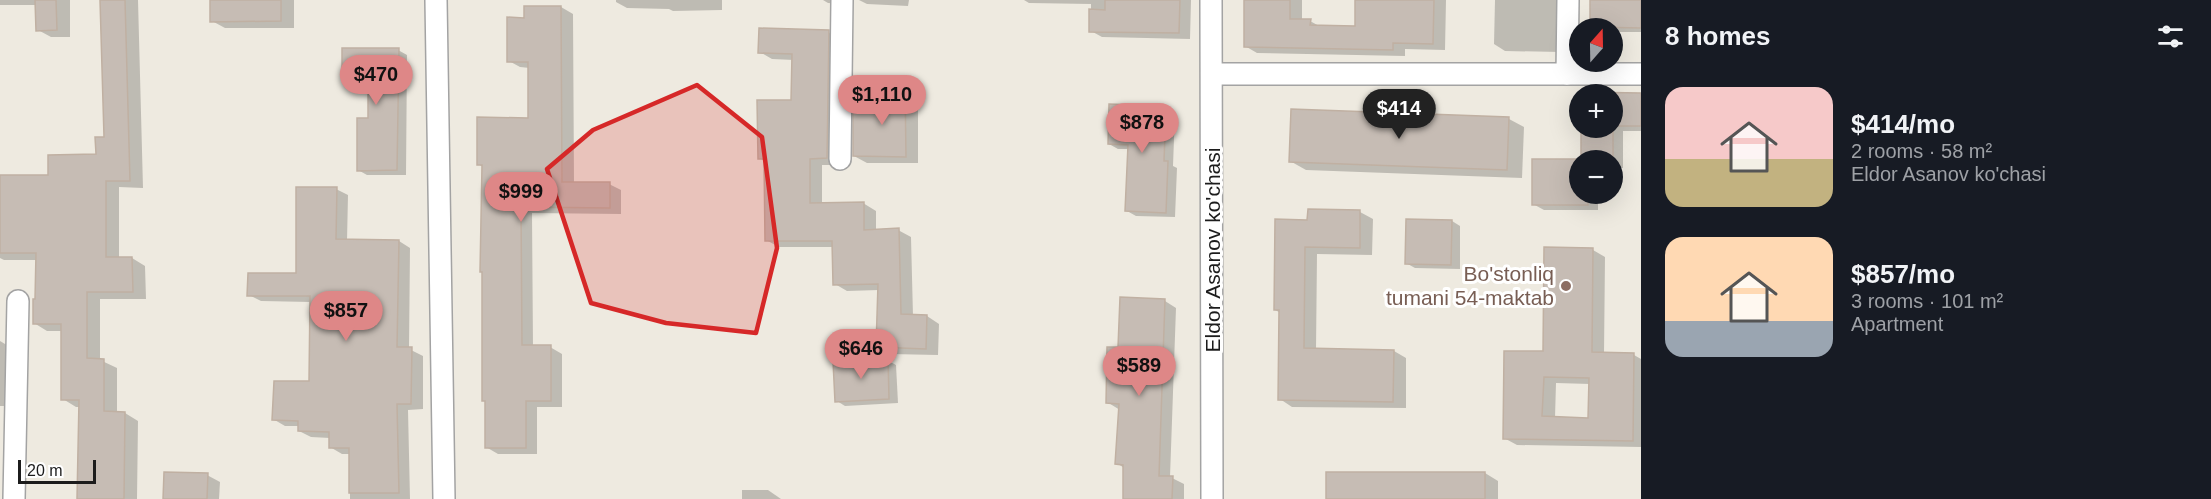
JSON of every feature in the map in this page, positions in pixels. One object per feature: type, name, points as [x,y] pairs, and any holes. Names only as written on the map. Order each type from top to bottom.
[{"type":"street","points":[[436,0],[444,499]]},
{"type":"street","points":[[840,159],[842,0]]},
{"type":"street","name":"Eldor Asanov ko'chasi","points":[[1211,0],[1212,499]]},
{"type":"street","points":[[1567,74],[1568,0]]},
{"type":"street","points":[[1212,74],[1641,74]]},
{"type":"street","points":[[14,499],[18,301]]},
{"type":"highlighted area","points":[[697,85],[762,137],[777,248],[756,333],[666,323],[591,303],[547,169],[593,130]]},
{"type":"building","points":[[35,0],[56,0],[57,30],[36,31]]},
{"type":"building","points":[[100,0],[125,0],[130,181],[106,181],[106,257],[132,257],[133,292],[87,292],[87,358],[104,359],[104,411],[125,412],[124,499],[77,499],[79,400],[61,400],[61,324],[33,324],[36,253],[0,253],[0,175],[48,175],[48,155],[96,154],[95,137],[104,137]]},
{"type":"building","points":[[210,0],[281,0],[281,21],[210,22]]},
{"type":"building","points":[[1105,0],[1180,0],[1179,33],[1089,32],[1089,9],[1105,10]]},
{"type":"building","points":[[1244,0],[1290,0],[1290,19],[1311,19],[1310,25],[1355,26],[1355,0],[1434,0],[1433,44],[1393,43],[1393,50],[1244,47]]},
{"type":"building","points":[[1590,0],[1641,0],[1641,28],[1623,28],[1623,18],[1590,18]]},
{"type":"building","points":[[524,6],[561,6],[562,182],[610,182],[610,208],[521,207],[522,345],[551,345],[551,401],[526,401],[526,448],[485,448],[485,401],[482,401],[482,272],[480,272],[482,165],[477,165],[477,117],[528,118],[528,62],[507,62],[507,17],[524,18]]},
{"type":"building","points":[[759,28],[829,30],[827,158],[810,159],[810,203],[864,202],[864,230],[899,228],[901,314],[927,315],[926,349],[876,347],[878,284],[833,285],[832,241],[765,241],[764,159],[758,159],[757,100],[791,100],[792,54],[758,53]]},
{"type":"building","points":[[342,48],[399,48],[397,170],[357,171],[357,118],[368,118],[368,77],[342,77]]},
{"type":"building","points":[[880,85],[905,85],[906,157],[853,156],[853,109],[880,109]]},
{"type":"building","points":[[1623,93],[1641,93],[1641,126],[1623,126]]},
{"type":"building","points":[[1109,104],[1166,106],[1164,161],[1168,161],[1166,213],[1125,211],[1128,145],[1108,144]]},
{"type":"building","points":[[1291,109],[1509,117],[1507,170],[1289,162]]},
{"type":"building","points":[[1581,138],[1613,138],[1613,150],[1581,150]]},
{"type":"building","points":[[1532,159],[1569,159],[1569,204],[1588,205],[1532,205]]},
{"type":"building","points":[[296,187],[337,187],[336,239],[399,240],[397,347],[412,347],[411,404],[397,404],[399,493],[349,493],[349,448],[329,448],[329,432],[298,431],[298,421],[272,420],[274,381],[309,381],[310,296],[247,296],[248,273],[296,273]]},
{"type":"building","points":[[1308,209],[1360,210],[1360,248],[1305,247],[1304,348],[1394,350],[1393,402],[1278,400],[1279,310],[1274,310],[1275,219],[1307,220]]},
{"type":"building","points":[[1406,219],[1452,220],[1451,265],[1405,264]]},
{"type":"building","points":[[1544,247],[1593,248],[1592,352],[1634,353],[1633,441],[1503,439],[1504,351],[1543,351]],"holes":[[[1544,377],[1589,378],[1588,418],[1542,416]]]},
{"type":"building","points":[[1120,297],[1165,299],[1159,476],[1173,476],[1172,499],[1123,499],[1123,465],[1115,464],[1119,404],[1106,403],[1107,347],[1118,347]]},
{"type":"building","points":[[888,358],[889,399],[835,402],[833,361]]},
{"type":"building","points":[[164,472],[208,473],[207,499],[163,499]]},
{"type":"building","points":[[1326,472],[1485,472],[1485,499],[1326,499]]},
{"type":"place","name":"Bo'stonliq tumani 54-maktab","points":[[1566,286]]}]
